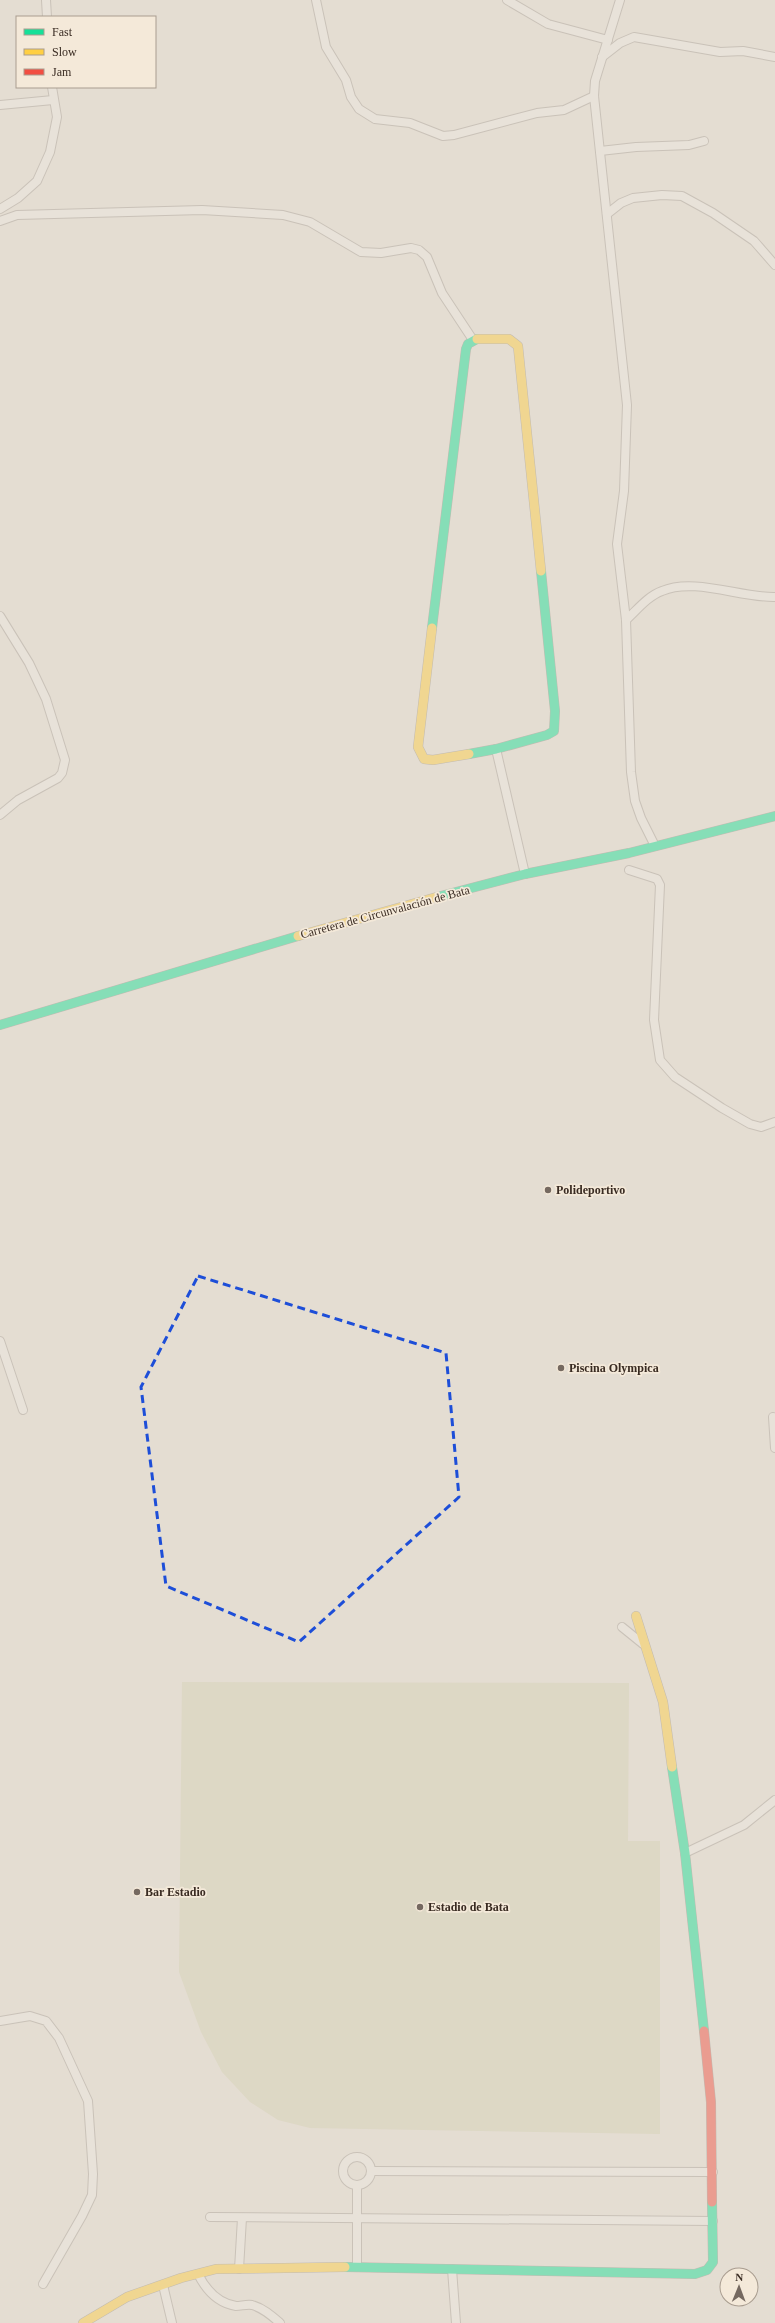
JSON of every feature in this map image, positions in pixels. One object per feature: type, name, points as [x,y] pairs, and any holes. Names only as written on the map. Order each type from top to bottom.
[{"type":"street","points":[[46,0],[47,16]]},
{"type":"street","points":[[316,0],[326,47],[346,80],[351,97],[359,109],[375,119],[410,123],[443,136],[454,135],[536,113],[564,110],[594,96]]},
{"type":"street","points":[[507,0],[548,24],[608,40]]},
{"type":"street","points":[[620,0],[595,81],[594,96],[627,406],[624,491],[617,544],[626,620],[631,772],[635,801],[641,818],[655,846]]},
{"type":"street","points":[[602,57],[620,43],[634,37],[720,52],[743,51],[775,57]]},
{"type":"street","points":[[0,209],[18,198],[37,180],[50,152],[57,117],[52,88]]},
{"type":"street","points":[[0,105],[53,100]]},
{"type":"street","points":[[600,151],[636,146],[689,145],[704,140]]},
{"type":"street","points":[[607,214],[621,203],[633,198],[662,195],[682,196],[713,213],[754,241],[774,260]]},
{"type":"street","points":[[0,221],[17,215],[202,210],[296,217],[310,222],[361,252],[381,253],[411,248],[419,250],[427,257],[442,293],[473,340]]},
{"type":"street","points":[[509,339],[518,346],[555,712],[554,731],[547,735],[496,749],[433,760],[424,759],[418,747],[466,349],[473,340],[509,339]]},
{"type":"street","points":[[626,620],[651,597],[662,590],[691,587],[775,597]]},
{"type":"street","points":[[0,616],[29,663],[46,699],[64,760],[62,773],[58,778],[18,800],[0,815]]},
{"type":"street","points":[[496,749],[526,874]]},
{"type":"street","name":"Carretera de Circunvalación de Bata","points":[[0,1025],[310,932],[526,874],[655,846],[775,816]]},
{"type":"street","points":[[629,870],[657,879],[660,885],[654,1020],[660,1060],[675,1077],[722,1108],[750,1124],[761,1127],[775,1122]]},
{"type":"street","points":[[0,1341],[23,1410]]},
{"type":"street","points":[[773,1417],[775,1448]]},
{"type":"street","points":[[83,2323],[127,2297],[216,2269],[357,2266],[698,2275],[708,2269],[713,2262],[711,2102],[685,1853],[663,1702],[656,1676],[643,1644],[636,1616]]},
{"type":"street","points":[[622,1627],[643,1644]]},
{"type":"street","points":[[685,1853],[744,1825],[775,1800]]},
{"type":"street","points":[[0,2021],[30,2016],[46,2021],[59,2038],[88,2101],[93,2174],[92,2195],[82,2216],[43,2284]]},
{"type":"street","points":[[353,2157],[362,2157],[369,2163],[371,2171],[366,2182],[357,2185],[349,2182],[343,2175],[345,2162],[353,2157]]},
{"type":"street","points":[[371,2171],[713,2172]]},
{"type":"street","points":[[357,2185],[357,2266]]},
{"type":"street","points":[[210,2217],[713,2221]]},
{"type":"street","points":[[239,2268],[242,2218]]},
{"type":"street","points":[[452,2269],[456,2323]]},
{"type":"street","points":[[198,2274],[204,2285],[215,2297],[227,2304],[250,2305],[265,2311],[280,2323]]},
{"type":"street","points":[[163,2285],[172,2323]]},
{"type":"highlighted area","points":[[198,1276],[446,1353],[459,1497],[299,1642],[166,1586],[141,1387]]},
{"type":"shaded area","name":"Estadio de Bata","points":[[182,1682],[629,1683],[628,1841],[660,1841],[660,2134],[310,2128],[278,2120],[250,2102],[222,2072],[201,2032],[179,1972]]},
{"type":"traffic: fast","points":[[432,628],[466,349],[468,344],[477,339]]},
{"type":"traffic: fast","points":[[469,754],[496,749],[547,735],[554,731],[555,711],[541,571]]},
{"type":"traffic: fast","points":[[437,897],[525,874],[629,853],[775,816]]},
{"type":"traffic: fast","points":[[0,1025],[298,936]]},
{"type":"traffic: fast","points":[[672,1767],[685,1853],[704,2031]]},
{"type":"traffic: fast","points":[[345,2267],[695,2274],[707,2270],[713,2262],[712,2202]]},
{"type":"traffic: slow","points":[[477,339],[509,339],[518,346],[541,571]]},
{"type":"traffic: slow","points":[[432,628],[418,747],[424,759],[433,760],[469,754]]},
{"type":"traffic: slow","points":[[298,936],[437,897]]},
{"type":"traffic: slow","points":[[636,1616],[663,1702],[672,1767]]},
{"type":"traffic: slow","points":[[83,2323],[127,2297],[181,2278],[216,2269],[345,2267]]},
{"type":"traffic: jam","points":[[704,2031],[711,2102],[712,2202]]},
{"type":"place","name":"Polideportivo","points":[[548,1190]]},
{"type":"place","name":"Piscina Olympica","points":[[561,1368]]},
{"type":"place","name":"Bar Estadio","points":[[137,1892]]},
{"type":"place","name":"Estadio de Bata","points":[[420,1907]]}]
